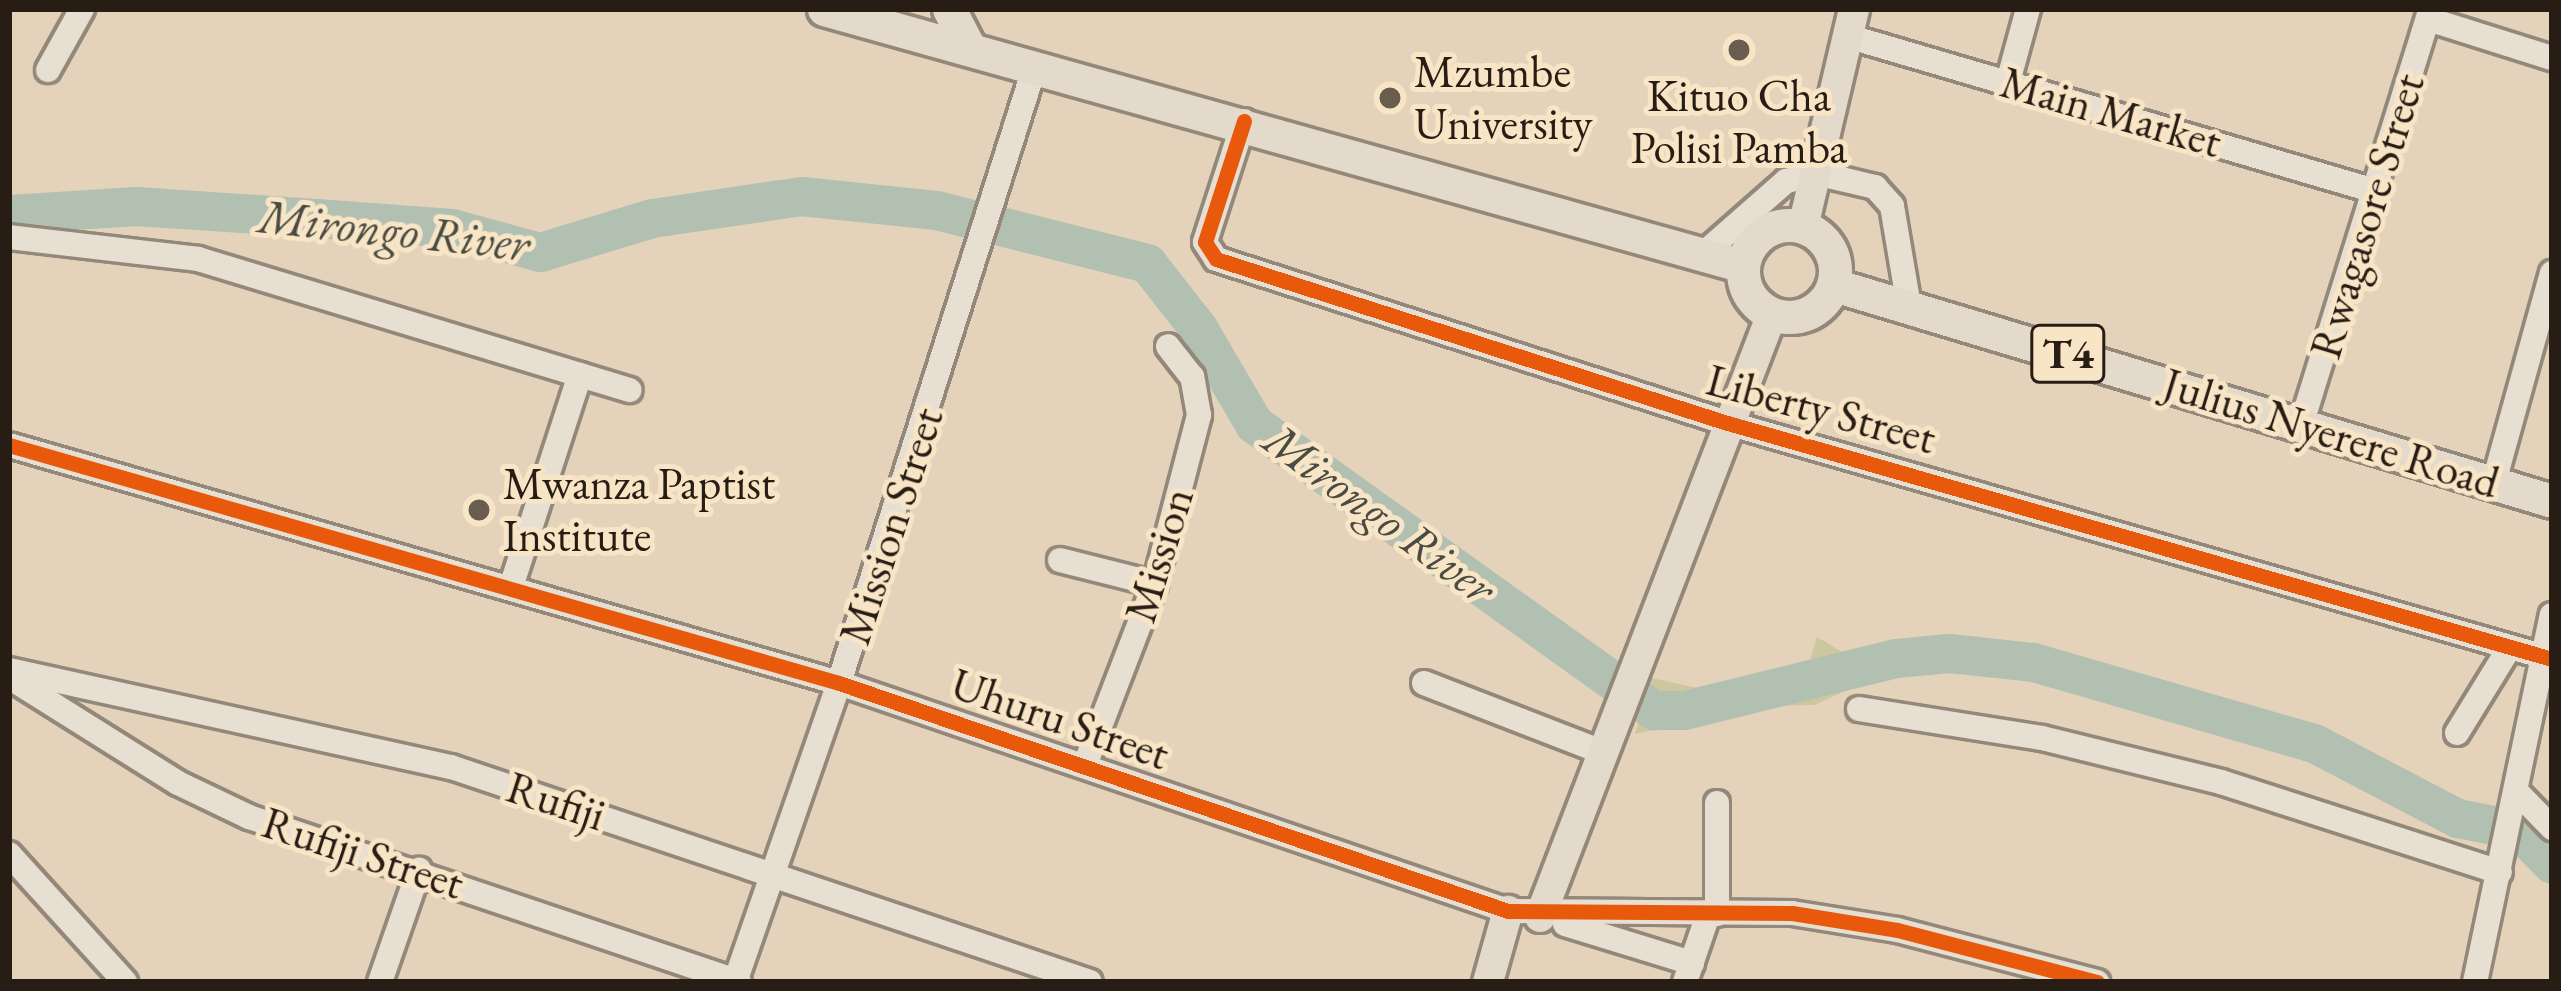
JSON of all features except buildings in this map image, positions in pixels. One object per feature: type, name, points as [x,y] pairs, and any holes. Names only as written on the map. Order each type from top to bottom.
[{"type":"highway","points":[[824,9],[900,19],[970,49],[1244,121],[1743,266]]},
{"type":"highway","points":[[949,9],[970,49]]},
{"type":"highway","points":[[1803,227],[1833,256],[1834,285],[1811,312],[1772,314],[1749,295],[1743,266],[1753,240],[1771,229],[1803,227]]},
{"type":"highway","name":"Julius Nyerere Road","points":[[1834,285],[2302,422],[2552,501]]},
{"type":"main road","points":[[1803,227],[1820,174],[1850,22]]},
{"type":"main road","name":"Liberty Street","points":[[1724,422],[1772,314]]},
{"type":"main road","points":[[1540,916],[1724,422]]},
{"type":"main road","points":[[1488,982],[1508,911]]},
{"type":"street","points":[[48,70],[82,9]]},
{"type":"street","points":[[2008,82],[2028,9]]},
{"type":"street","points":[[2429,14],[2552,58]]},
{"type":"street","name":"Rwagasore Street","points":[[2302,422],[2429,14]]},
{"type":"street","name":"Main Market","points":[[1850,22],[2008,82],[2375,191]]},
{"type":"street","name":"Mission Street","points":[[736,982],[839,683],[1035,66]]},
{"type":"street","name":"Liberty Street","points":[[1244,121],[1205,242],[1216,260],[1724,422],[2549,658]]},
{"type":"street","points":[[1703,254],[1786,181],[1820,174],[1886,193],[1909,306]]},
{"type":"street","points":[[9,237],[198,259],[630,390]]},
{"type":"street","points":[[2494,482],[2552,273]]},
{"type":"street","name":"Mission","points":[[1085,766],[1155,584],[1199,416],[1192,376],[1168,346]]},
{"type":"street","points":[[511,587],[580,374]]},
{"type":"street","name":"Uhuru Street","points":[[9,445],[839,683],[1508,911],[1540,916],[1792,914],[1897,930],[2097,982]]},
{"type":"street","points":[[1060,560],[1155,584]]},
{"type":"street","points":[[2475,982],[2549,658],[2552,615]]},
{"type":"street","points":[[2457,733],[2510,647]]},
{"type":"street","name":"Rufiji Street","points":[[9,673],[178,784],[248,817],[419,870],[736,982]]},
{"type":"street","name":"Rufiji","points":[[9,673],[451,767],[773,871],[1090,982]]},
{"type":"street","points":[[1424,683],[1605,737]]},
{"type":"street","points":[[1859,709],[2042,738],[2222,782],[2502,865]]},
{"type":"street","points":[[2516,800],[2552,828]]},
{"type":"street","points":[[1540,916],[1689,973],[1713,914],[1718,803]]},
{"type":"street","points":[[9,854],[125,982]]},
{"type":"street","points":[[380,982],[419,870]]},
{"type":"shaded area","points":[[1817,637],[1854,659],[1891,651],[1896,640],[1914,650],[1900,675],[1885,672],[1815,705],[1759,706],[1635,734],[1652,678],[1720,693],[1808,667]]},
{"type":"waterway","name":"Mirongo River","points":[[9,214],[136,206],[316,218],[452,228],[540,252],[652,218],[801,196],[936,210],[1147,263],[1198,328],[1254,424],[1654,710],[1684,710],[1896,658],[1949,653],[2033,662],[2314,743],[2457,818],[2518,830],[2552,864]]},
{"type":"cycle path","points":[[1244,121],[1205,242],[1216,259],[1724,422],[2552,659]]},
{"type":"cycle path","points":[[9,445],[839,683],[1508,911],[1792,913],[1897,930],[2097,982]]},
{"type":"place","name":"Kituo Cha Polisi Pamba","points":[[1739,50]]},
{"type":"place","name":"Mzumbe University","points":[[1390,98]]},
{"type":"place","name":"Mwanza Paptist Institute","points":[[479,510]]}]
